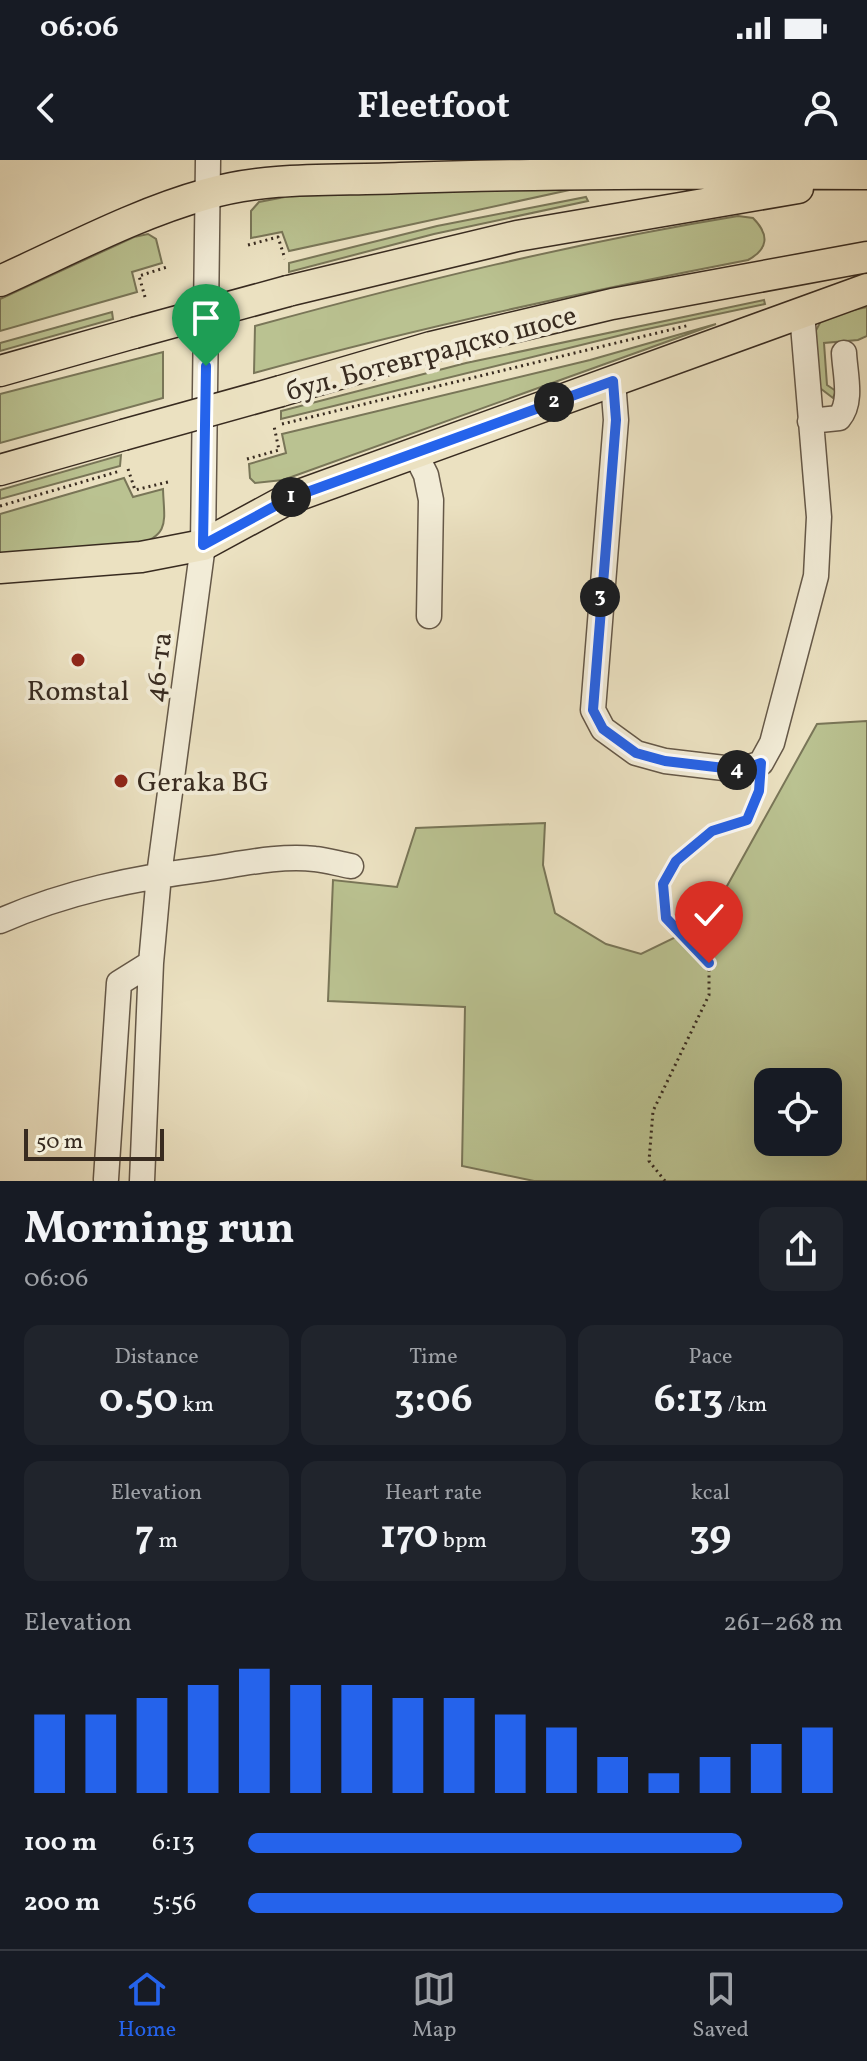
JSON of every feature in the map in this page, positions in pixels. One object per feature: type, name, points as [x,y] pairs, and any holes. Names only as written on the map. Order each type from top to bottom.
[{"type":"main road","points":[[0,281],[125,225],[208,193],[271,183],[463,168],[867,175]]},
{"type":"main road","points":[[0,371],[288,291],[517,236],[867,175]]},
{"type":"main road","name":"бул. Ботевградско шосе","points":[[0,470],[431,347],[612,304],[867,257]]},
{"type":"main road","points":[[0,568],[141,557],[203,545],[288,499],[867,289]]},
{"type":"street","name":"46-та","points":[[142,1181],[151,963],[159,875],[203,545],[208,160]]},
{"type":"street","points":[[613,381],[616,420],[593,710],[603,729],[636,753],[665,761],[741,770],[761,763],[772,743],[816,576],[819,517],[802,313]]},
{"type":"street","points":[[810,421],[839,418],[845,411],[844,353]]},
{"type":"street","points":[[414,451],[426,475],[431,500],[429,616]]},
{"type":"street","points":[[0,579],[43,564]]},
{"type":"street","points":[[0,921],[87,889],[159,875],[276,859],[315,859],[351,866]]},
{"type":"street","points":[[106,1179],[119,983],[151,963]]},
{"type":"path","points":[[248,245],[278,237],[285,259]]},
{"type":"path","points":[[145,297],[139,276],[167,267]]},
{"type":"path","points":[[282,424],[698,324]]},
{"type":"path","points":[[247,459],[279,450],[274,426]]},
{"type":"path","points":[[128,469],[135,490],[168,482]]},
{"type":"path","points":[[0,506],[120,471]]},
{"type":"path","points":[[665,1181],[649,1161],[653,1111],[709,995],[709,963],[666,918],[663,884],[676,861],[712,831],[747,820],[759,791],[761,763]]},
{"type":"green space","points":[[574,189],[289,251],[282,232],[251,238],[251,211],[259,202],[290,196]]},
{"type":"green space","points":[[586,197],[588,201],[434,234],[289,272],[289,263],[437,226]]},
{"type":"green space","points":[[738,216],[753,218],[764,236],[760,251],[748,260],[500,312],[254,373],[255,326],[495,265],[616,238]]},
{"type":"green space","points":[[148,234],[156,239],[162,263],[132,272],[137,292],[0,331],[0,299],[134,237]]},
{"type":"green space","points":[[764,300],[765,304],[638,331],[281,419],[281,411],[466,363]]},
{"type":"green space","points":[[867,307],[867,336],[858,340],[824,343],[827,385],[836,391],[833,398],[816,385],[812,338],[823,317]]},
{"type":"green space","points":[[112,312],[113,319],[0,351],[0,343]]},
{"type":"green space","points":[[716,324],[283,480],[255,483],[250,478],[249,464],[286,453],[282,434],[590,360]]},
{"type":"green space","points":[[163,352],[163,398],[0,443],[0,394]]},
{"type":"green space","points":[[121,455],[120,466],[0,499],[0,490]]},
{"type":"green space","points":[[124,478],[133,497],[163,489],[163,525],[155,537],[136,546],[0,559],[0,514]]},
{"type":"green space","points":[[867,721],[867,1181],[534,1181],[462,1166],[465,1007],[328,1001],[333,880],[397,887],[416,828],[545,823],[543,865],[555,913],[606,944],[641,954],[707,922],[817,724]]},
{"type":"place","name":"Romstal","points":[[78,660]]},
{"type":"place","name":"Geraka BG","points":[[121,781]]},
{"type":"route","points":[[206,366],[203,545],[288,499],[613,381],[616,420],[593,710],[603,729],[636,753],[665,761],[741,770],[761,763],[759,791],[747,820],[712,831],[676,861],[663,884],[666,918],[709,963]]}]
